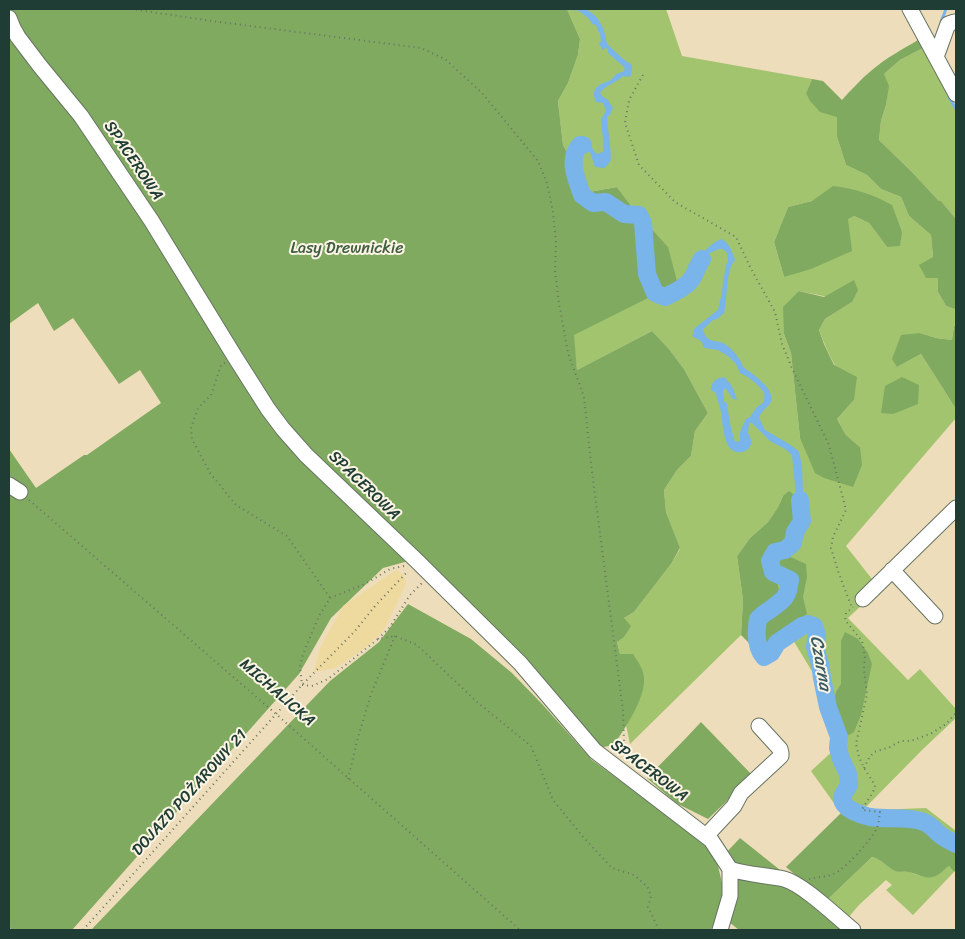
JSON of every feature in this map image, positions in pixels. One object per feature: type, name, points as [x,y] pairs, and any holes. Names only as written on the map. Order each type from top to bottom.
[{"type":"street","points":[[910,9],[956,94]]},
{"type":"street","name":"SPACEROWA","points":[[9,18],[18,37],[81,116],[146,212],[235,357],[283,429],[306,455],[520,662],[595,751],[711,840],[730,870]]},
{"type":"street","points":[[936,57],[948,24],[956,22]]},
{"type":"street","points":[[858,603],[956,508]]},
{"type":"street","points":[[892,570],[935,616]]},
{"type":"street","points":[[706,836],[734,806],[741,793],[781,756],[780,749],[759,726]]},
{"type":"street","points":[[720,930],[730,896],[730,870],[786,879],[800,886],[854,930]]},
{"type":"path","points":[[131,9],[421,48],[445,59],[482,93],[538,161],[547,183],[553,212],[556,243],[555,272],[564,335],[568,353],[584,397],[623,711],[624,741],[613,764]]},
{"type":"path","points":[[643,75],[629,100],[625,123],[639,165],[675,202],[736,237],[774,312],[782,344],[791,366],[829,445],[846,510],[833,537],[831,548],[839,574],[858,603],[846,613],[845,620],[862,641],[865,656],[864,669],[867,694],[856,744],[859,758],[875,785],[874,791],[862,810],[880,812],[877,828],[866,844],[844,867],[834,874],[805,880],[800,886]]},
{"type":"path","points":[[235,357],[221,365],[211,395],[198,408],[191,428],[192,439],[210,473],[236,505],[287,536],[330,598]]},
{"type":"path","name":"MICHALICKA","points":[[14,488],[276,714],[520,930]]},
{"type":"path","points":[[418,562],[390,569],[365,584],[330,598],[319,616],[303,654],[300,667],[302,685],[312,686],[328,679],[378,639],[390,627],[410,595],[430,574]]},
{"type":"path","name":"DOJAZD POŻAROWY 21","points":[[83,930],[302,685],[404,575]]},
{"type":"path","points":[[378,639],[395,636],[418,645],[477,702],[530,746],[553,800],[563,813],[612,868],[634,875],[647,886],[651,896],[648,907],[659,930]]},
{"type":"path","points":[[348,779],[371,694],[395,636]]},
{"type":"path","points":[[864,768],[874,752],[901,741],[911,741],[932,733],[946,724],[956,713]]},
{"type":"green space","name":"Lasy Drewnickie","points":[[9,9],[567,9],[580,39],[578,55],[568,83],[558,101],[563,145],[589,192],[617,187],[635,211],[668,247],[677,281],[648,298],[574,335],[577,370],[652,331],[684,369],[708,413],[695,431],[691,456],[677,470],[664,490],[666,512],[680,548],[671,564],[634,612],[624,618],[631,626],[624,637],[617,642],[620,654],[633,654],[642,669],[644,679],[638,704],[614,745],[598,748],[423,557],[383,568],[331,618],[299,674],[72,930],[9,930],[9,449],[36,488],[161,403],[140,370],[119,384],[73,318],[54,331],[38,303],[9,324]]},
{"type":"green space","points":[[567,9],[666,9],[682,56],[812,79],[806,93],[837,116],[837,137],[846,165],[867,175],[881,189],[901,197],[909,216],[931,235],[933,257],[938,278],[938,292],[946,306],[956,309],[956,325],[954,326],[952,340],[920,333],[897,367],[921,354],[956,409],[956,418],[846,546],[872,579],[857,594],[865,602],[848,618],[908,680],[920,669],[956,709],[956,718],[864,809],[926,808],[956,831],[956,850],[924,826],[910,823],[864,823],[841,813],[811,771],[836,748],[813,673],[793,640],[776,653],[769,663],[751,645],[754,613],[768,606],[771,577],[766,566],[768,555],[787,538],[791,530],[790,518],[783,496],[768,522],[750,538],[737,556],[743,600],[741,635],[630,744],[626,725],[634,711],[617,642],[624,618],[634,612],[671,564],[680,549],[666,512],[664,490],[677,470],[691,456],[695,431],[708,413],[684,369],[652,331],[577,370],[573,335],[578,332],[635,211],[617,187],[589,192],[563,145],[558,101],[568,83],[578,55],[580,39]],"holes":[[[812,201],[902,232],[887,247],[869,223],[854,216],[848,218],[784,277],[774,242],[788,207]],[[799,291],[852,302],[825,319],[819,330],[854,400],[837,419],[846,435],[860,447],[800,438],[791,353],[784,334]]]},
{"type":"green space","points":[[918,40],[923,48],[900,60],[884,74],[889,86],[879,140],[941,201],[956,219],[956,309],[946,306],[938,292],[938,278],[926,278],[919,265],[933,257],[931,235],[909,216],[901,197],[881,189],[867,175],[846,165],[837,137],[837,117],[820,112],[810,101],[806,93],[812,79],[823,81],[842,100],[877,66]]},
{"type":"green space","points":[[923,48],[956,111],[956,219],[941,201],[879,140],[881,121],[887,97],[884,74],[900,60]]},
{"type":"green space","points":[[833,186],[864,192],[892,205],[902,232],[900,246],[887,247],[869,223],[854,216],[848,219],[852,251],[811,269],[784,277],[774,242],[788,207],[812,201]]},
{"type":"green space","points":[[854,280],[858,290],[852,302],[825,319],[819,330],[834,365],[857,377],[854,400],[837,419],[846,435],[860,447],[862,465],[853,487],[824,478],[815,473],[800,438],[791,353],[784,334],[783,307],[799,291],[824,297]]},
{"type":"green space","points":[[956,325],[956,409],[921,354],[897,367],[892,359],[901,335],[920,333],[952,340],[954,326]]},
{"type":"green space","points":[[902,377],[919,385],[918,404],[893,414],[881,413],[885,386]]},
{"type":"green space","points":[[789,491],[793,494],[794,517],[791,529],[786,539],[769,553],[766,562],[767,572],[777,582],[779,592],[776,597],[754,613],[751,645],[741,635],[743,600],[737,556],[750,538],[768,522],[783,496]]},
{"type":"green space","points":[[786,555],[806,564],[807,577],[803,597],[807,614],[763,651],[761,628],[764,621],[792,596],[794,587],[792,575],[779,571],[776,565],[776,559]]},
{"type":"green space","points":[[408,604],[471,639],[512,673],[592,760],[705,842],[718,866],[723,887],[720,910],[711,930],[91,930],[330,681],[379,642]]},
{"type":"green space","points":[[845,632],[858,639],[868,653],[872,664],[861,715],[854,732],[849,735],[841,730],[833,706],[836,692],[841,684],[841,641]]},
{"type":"green space","points":[[701,722],[753,776],[708,819],[676,803],[647,778]]},
{"type":"green space","points":[[841,813],[865,823],[910,823],[924,826],[956,850],[956,870],[954,872],[949,866],[937,875],[926,877],[895,871],[872,857],[826,901],[786,867]]},
{"type":"green space","points":[[740,838],[780,870],[738,867],[724,855]]},
{"type":"green space","points":[[872,857],[895,871],[909,872],[924,877],[938,874],[949,866],[954,872],[913,915],[886,890],[892,885],[886,880],[847,919],[827,900]]},
{"type":"green space","points":[[739,879],[792,887],[847,930],[739,930],[729,922],[735,883]]},
{"type":"sand","points":[[396,570],[404,575],[406,584],[384,630],[369,645],[336,668],[314,672],[320,648],[343,606]]},
{"type":"water","points":[[571,9],[584,9],[594,14],[603,28],[607,44],[632,65],[631,75],[628,77],[623,76],[600,93],[613,107],[610,115],[607,117],[611,159],[604,168],[595,167],[590,152],[583,150],[578,160],[578,166],[569,163],[576,140],[581,138],[588,140],[598,154],[604,151],[601,119],[606,111],[603,103],[596,102],[594,93],[597,87],[611,80],[616,74],[623,72],[625,69],[608,53],[608,49],[602,50],[599,43],[601,42],[600,33],[596,25],[592,24],[588,18],[577,10]]},
{"type":"water","points":[[721,239],[729,245],[735,260],[728,278],[724,313],[703,329],[704,334],[709,339],[725,344],[730,348],[743,367],[757,377],[770,392],[771,402],[759,418],[765,430],[799,452],[805,504],[803,523],[798,522],[799,510],[792,455],[770,441],[752,423],[749,423],[748,433],[752,442],[746,451],[736,452],[731,449],[725,438],[716,393],[711,390],[714,381],[724,377],[732,387],[737,400],[733,399],[726,389],[723,389],[724,401],[727,404],[735,442],[740,441],[740,432],[746,419],[764,402],[762,390],[753,381],[740,373],[736,364],[728,356],[718,350],[705,348],[701,341],[692,336],[695,328],[718,310],[728,262],[727,253],[723,249],[719,249],[710,253],[699,268],[700,275],[692,282],[690,278],[705,251],[709,246]]},
{"type":"waterway","points":[[941,22],[946,9]]},
{"type":"waterway","points":[[949,97],[956,109]]},
{"type":"waterway","name":"Czarna","points":[[583,145],[580,145],[574,157],[574,170],[582,195],[593,203],[606,202],[624,214],[639,215],[643,223],[647,274],[655,293],[665,297],[684,286],[693,277],[702,259]]},
{"type":"waterway","name":"Czarna","points":[[800,500],[802,521],[795,532],[793,543],[785,550],[775,552],[770,561],[773,572],[790,580],[785,597],[758,619],[759,649],[764,657],[771,653],[777,643],[802,626],[808,624],[814,626],[817,635],[815,647],[828,707],[839,737],[838,748],[841,759],[848,774],[849,785],[843,795],[843,803],[853,811],[870,817],[911,819],[924,822],[956,844]]}]
